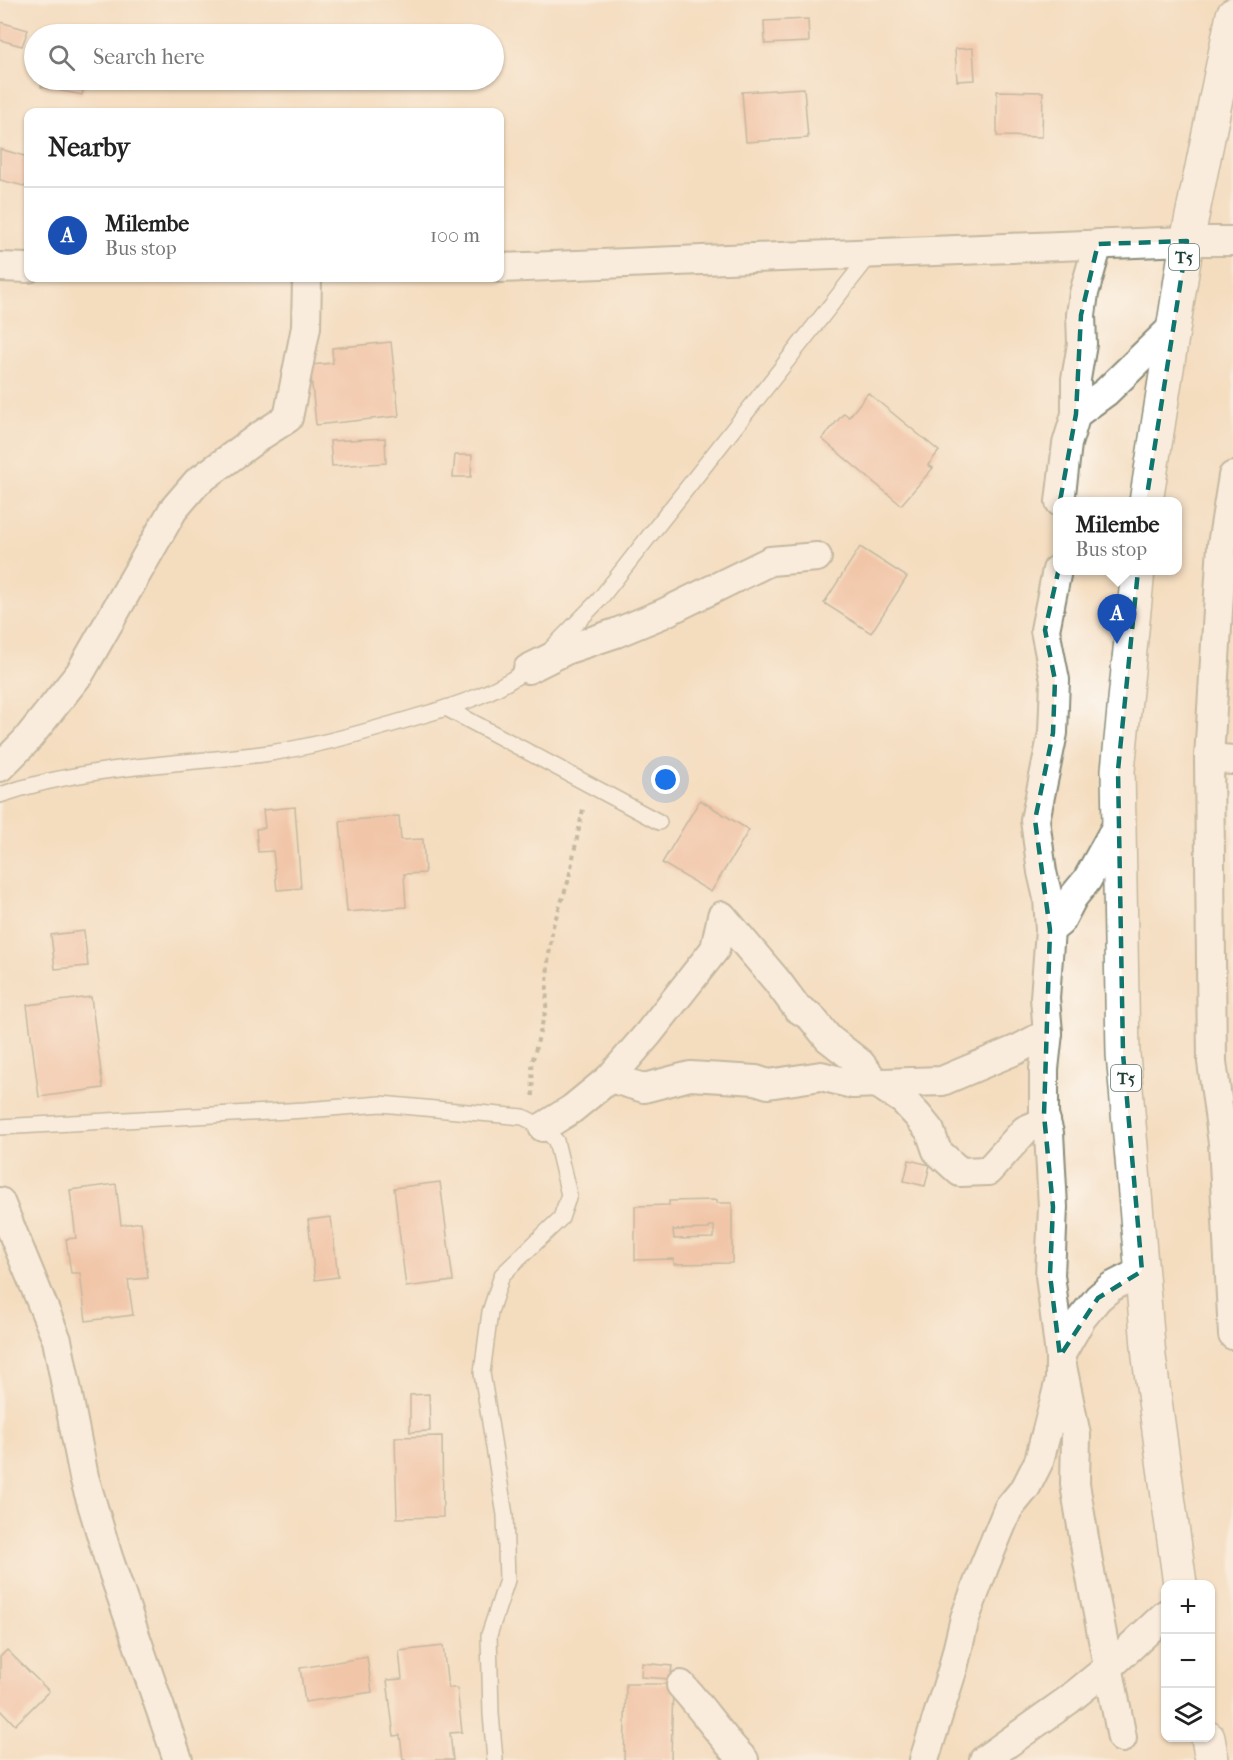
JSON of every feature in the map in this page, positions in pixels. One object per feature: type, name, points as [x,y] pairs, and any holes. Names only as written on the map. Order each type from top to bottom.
[{"type":"highway","name":"T5","points":[[1147,497],[1187,241],[1233,15]]},
{"type":"highway","name":"T5","points":[[1138,575],[1118,770],[1124,1054],[1149,1357],[1179,1580]]},
{"type":"highway","points":[[1209,1742],[1212,1760]]},
{"type":"street","points":[[504,268],[1098,244],[1233,241]]},
{"type":"street","points":[[1060,497],[1067,444],[1076,414],[1076,379],[1082,344],[1081,315],[1084,293],[1098,244]]},
{"type":"street","points":[[0,267],[24,268]]},
{"type":"street","points":[[0,767],[25,742],[80,673],[173,510],[197,482],[288,418],[306,327],[307,282]]},
{"type":"street","points":[[1076,414],[1106,392],[1174,326]]},
{"type":"street","points":[[1233,476],[1222,545],[1221,759],[1212,1062],[1228,1146],[1233,1335]]},
{"type":"street","points":[[528,669],[568,649],[662,614],[770,561],[817,556]]},
{"type":"street","points":[[1056,575],[1045,630],[1055,680],[1053,733],[1035,820],[1048,898],[1050,930],[1046,998],[1048,1033],[1044,1070],[1053,1208],[1050,1275],[1060,1356],[1076,1435],[1075,1484],[1122,1738]]},
{"type":"street","points":[[1050,930],[1060,922],[1120,820]]},
{"type":"street","points":[[543,1127],[572,1109],[610,1078],[648,1034],[715,949],[722,916],[797,1008],[811,1017],[828,1038],[860,1063],[875,1082],[903,1100],[930,1131],[937,1150],[960,1172],[988,1171],[1025,1130],[1046,1121]]},
{"type":"street","points":[[610,1078],[644,1088],[690,1076],[756,1080],[768,1084],[821,1076],[852,1084],[942,1081],[1018,1049],[1048,1033]]},
{"type":"street","points":[[0,1202],[57,1340],[84,1477],[108,1557],[178,1760]]},
{"type":"street","points":[[924,1760],[953,1668],[965,1618],[984,1567],[1008,1509],[1026,1487],[1039,1461],[1060,1380],[1060,1356],[1081,1319],[1098,1298],[1111,1287],[1142,1271]]},
{"type":"street","points":[[984,1760],[1067,1701],[1109,1667],[1161,1619]]},
{"type":"street","points":[[681,1685],[744,1760]]},
{"type":"lane","points":[[0,795],[30,785],[91,772],[272,752],[372,730],[446,708],[500,685],[528,669],[560,641],[599,600],[872,253]]},
{"type":"lane","points":[[446,708],[659,822]]},
{"type":"lane","points":[[0,1127],[381,1104],[523,1117],[543,1127],[556,1141],[569,1195],[561,1218],[502,1275],[490,1312],[482,1373],[505,1515],[507,1580],[489,1635],[495,1760]]},
{"type":"path","points":[[543,1127],[534,1107],[532,1063],[546,1009],[553,927],[568,882],[588,784]]},
{"type":"highlighted area","points":[[1187,241],[1143,521],[1118,770],[1123,1054],[1142,1271],[1098,1298],[1060,1356],[1050,1275],[1053,1207],[1044,1115],[1050,930],[1035,820],[1053,733],[1055,680],[1045,630],[1061,559],[1058,512],[1076,414],[1081,315],[1098,244]]},
{"type":"building","points":[[808,19],[809,42],[765,44],[764,21]]},
{"type":"building","points":[[0,22],[24,29],[22,46],[0,40]]},
{"type":"building","points":[[973,48],[975,80],[957,81],[955,49]]},
{"type":"building","points":[[804,88],[808,138],[746,142],[742,92]]},
{"type":"building","points":[[56,90],[83,90],[82,95]]},
{"type":"building","points":[[997,91],[1043,92],[1042,137],[997,136]]},
{"type":"building","points":[[0,149],[24,156],[24,186],[0,180]]},
{"type":"building","points":[[391,342],[399,416],[316,425],[310,365],[333,363],[332,348]]},
{"type":"building","points":[[868,393],[939,451],[928,465],[933,468],[901,505],[822,439],[844,413],[849,417]]},
{"type":"building","points":[[385,438],[386,463],[332,466],[330,441]]},
{"type":"building","points":[[455,455],[472,455],[471,477],[453,477]]},
{"type":"building","points":[[860,547],[907,577],[871,633],[824,603]]},
{"type":"building","points":[[700,800],[749,830],[711,892],[662,863]]},
{"type":"building","points":[[295,807],[301,888],[277,890],[273,851],[258,852],[256,829],[265,828],[263,810]]},
{"type":"building","points":[[399,816],[401,840],[423,839],[425,873],[404,874],[406,907],[347,912],[340,821]]},
{"type":"building","points":[[84,931],[88,966],[55,969],[51,935]]},
{"type":"building","points":[[91,997],[103,1088],[39,1097],[27,1005]]},
{"type":"building","points":[[909,1160],[930,1165],[925,1186],[904,1181]]},
{"type":"building","points":[[440,1182],[453,1281],[406,1287],[394,1188]]},
{"type":"building","points":[[116,1184],[121,1225],[141,1222],[148,1278],[128,1280],[133,1315],[86,1321],[80,1273],[71,1273],[66,1239],[76,1238],[70,1190]]},
{"type":"building","points":[[717,1200],[717,1203],[732,1203],[732,1263],[674,1264],[674,1259],[635,1260],[635,1206],[669,1205],[669,1201]],"holes":[[[709,1226],[714,1226],[714,1238],[674,1239],[673,1230],[709,1229]]]},
{"type":"building","points":[[331,1217],[338,1277],[315,1280],[308,1220]]},
{"type":"building","points":[[429,1394],[430,1431],[410,1432],[410,1395]]},
{"type":"building","points":[[442,1436],[443,1517],[397,1518],[395,1437]]},
{"type":"building","points":[[443,1646],[448,1688],[457,1688],[462,1732],[450,1733],[453,1760],[403,1760],[400,1735],[394,1736],[387,1680],[402,1679],[399,1651]]},
{"type":"building","points":[[7,1650],[49,1691],[15,1725],[0,1709],[0,1657]]},
{"type":"building","points":[[367,1657],[372,1692],[305,1702],[300,1668]]},
{"type":"building","points":[[642,1663],[672,1666],[670,1679],[641,1677]]},
{"type":"building","points":[[626,1684],[673,1684],[671,1760],[624,1760]]},
{"type":"place","name":"Milembe","points":[[1117,644]]}]
